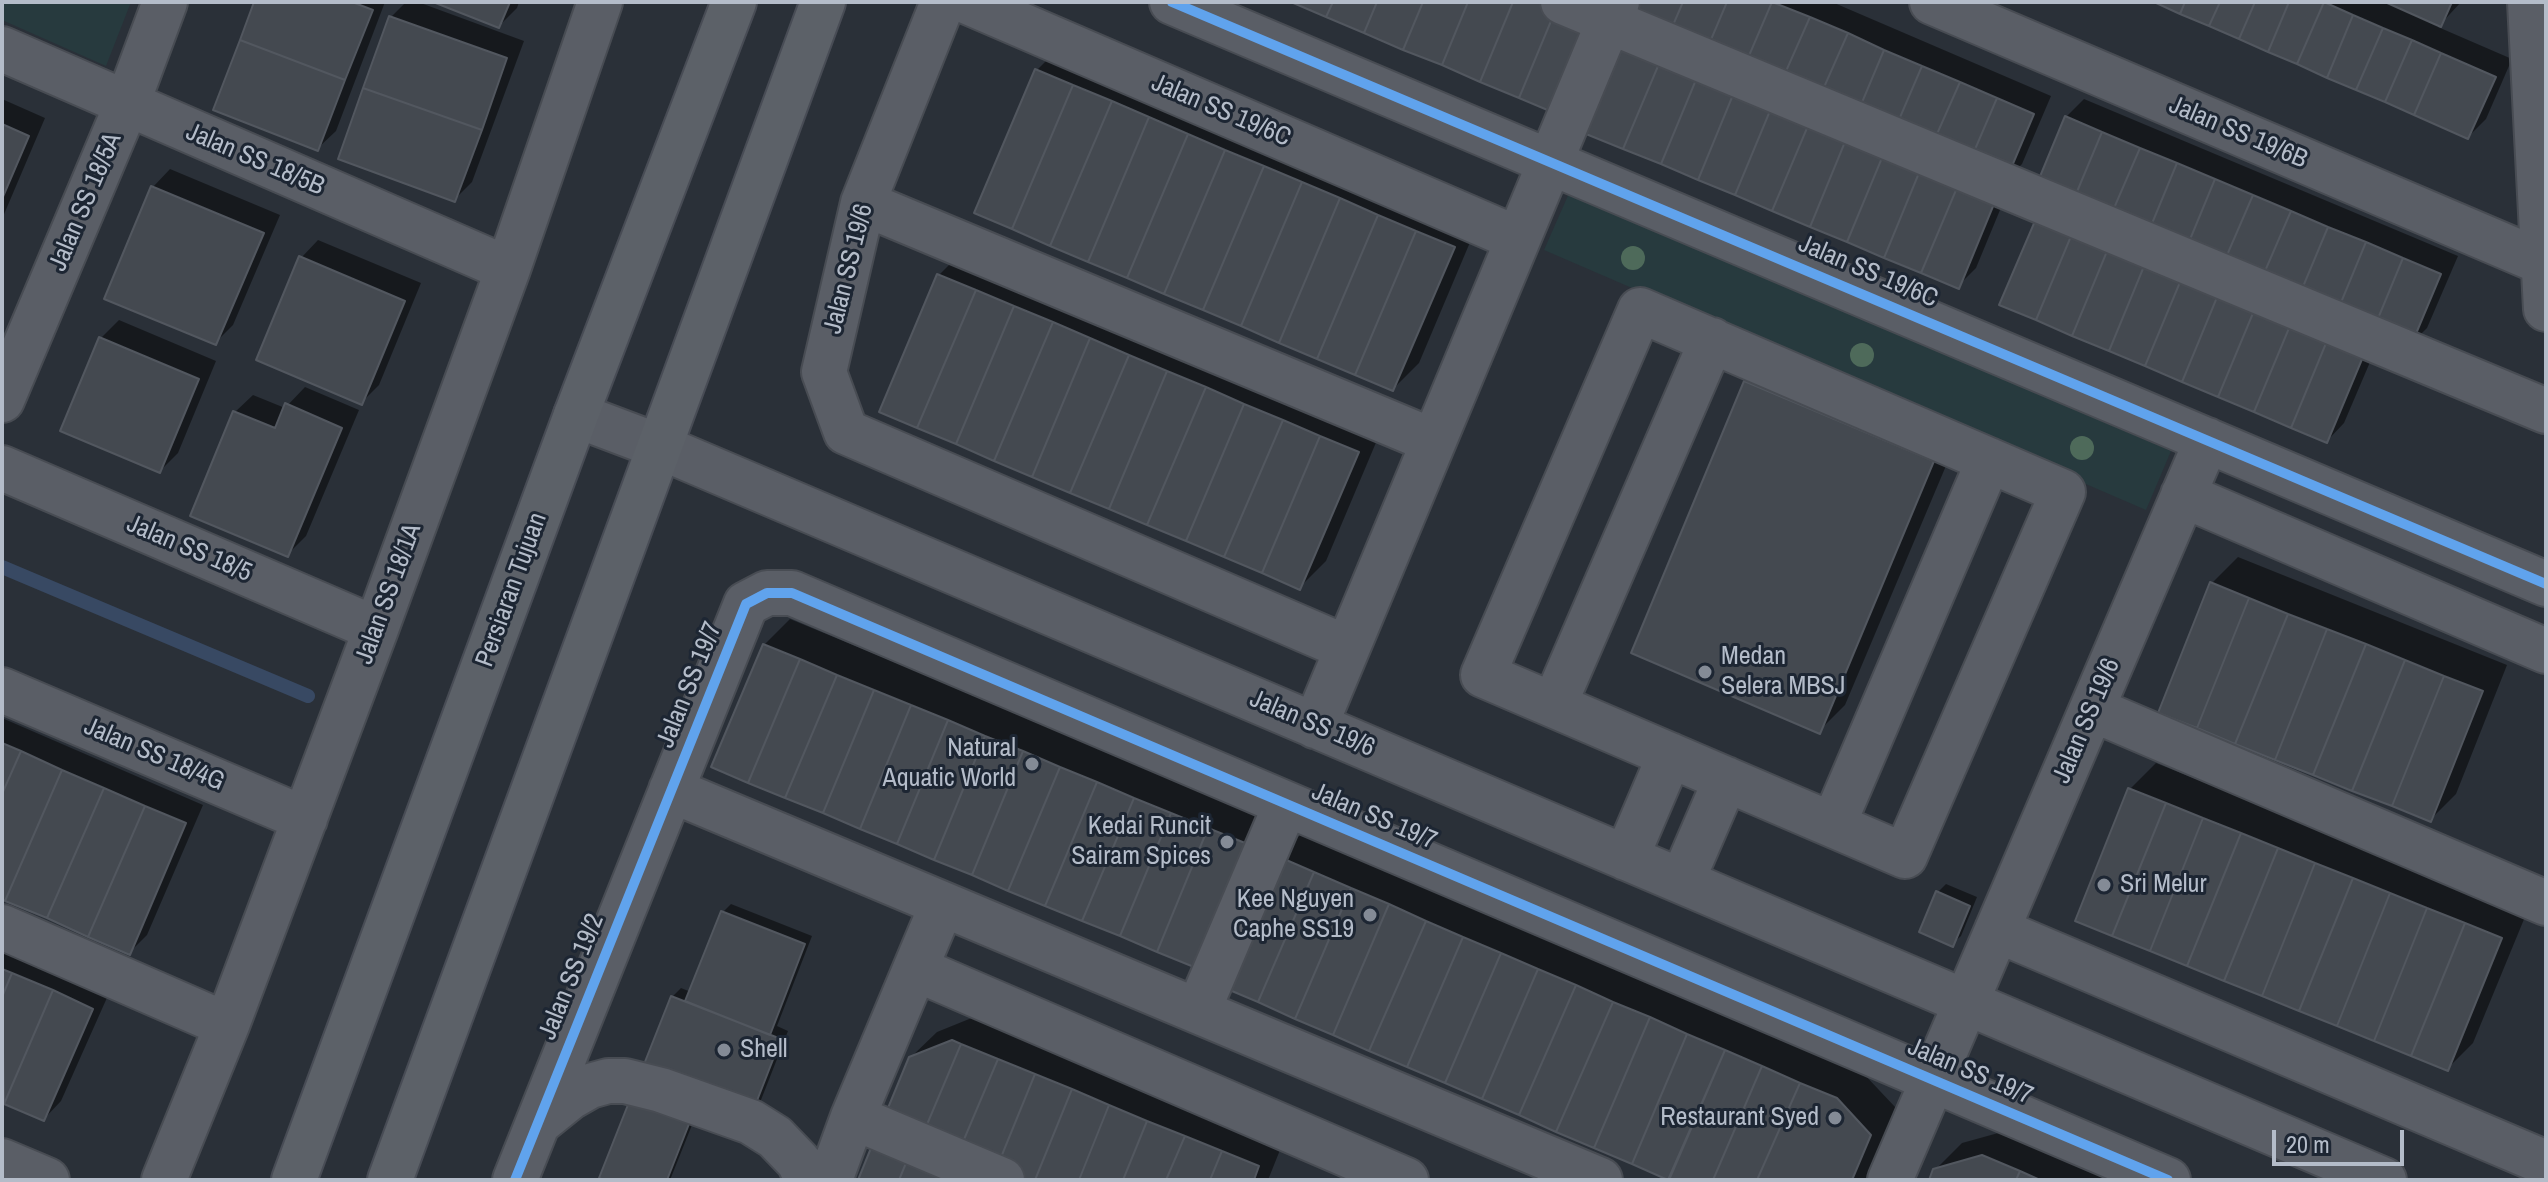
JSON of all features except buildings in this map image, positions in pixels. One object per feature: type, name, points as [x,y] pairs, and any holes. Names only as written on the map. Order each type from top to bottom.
[{"type":"main road","name":"Persiaran Tujuan","points":[[294,1180],[576,415],[734,2]]},
{"type":"main road","points":[[401,1176],[658,446],[823,2]]},
{"type":"street","name":"Jalan SS 18/5A","points":[[2,400],[127,104],[165,2]]},
{"type":"street","name":"Jalan SS 18/1A","points":[[164,1180],[227,1025],[376,629],[508,269],[600,2]]},
{"type":"street","name":"Jalan SS 19/6","points":[[943,2],[863,203],[824,372],[846,432],[1347,648]]},
{"type":"street","name":"Jalan SS 19/6C","points":[[968,2],[1518,239]]},
{"type":"street","name":"Jalan SS 19/6C","points":[[1172,2],[2546,584]]},
{"type":"street","points":[[1563,2],[1613,12],[2546,411]]},
{"type":"street","name":"Jalan SS 19/6B","points":[[1932,2],[2544,263]]},
{"type":"street","points":[[2530,2],[2546,309]]},
{"type":"street","points":[[1315,726],[1613,12]]},
{"type":"street","name":"Jalan SS 18/5B","points":[[2,49],[508,269]]},
{"type":"street","points":[[863,203],[1433,441]]},
{"type":"street","points":[[1640,310],[1712,340],[2063,492],[1905,856],[1483,675],[1640,310]]},
{"type":"street","points":[[1554,705],[1712,340]]},
{"type":"street","name":"Jalan SS 19/6","points":[[576,415],[658,446],[2384,1180]]},
{"type":"street","name":"Jalan SS 19/6","points":[[1966,1002],[2207,440]]},
{"type":"street","points":[[1833,825],[1989,460]]},
{"type":"street","name":"Jalan SS 18/5","points":[[2,468],[376,629]]},
{"type":"street","points":[[2183,495],[2546,651]]},
{"type":"street","name":"Jalan SS 19/7","points":[[1600,1180],[671,790],[746,604],[767,593],[792,593],[2168,1180]]},
{"type":"street","name":"Jalan SS 18/4G","points":[[2,690],[305,819]]},
{"type":"street","points":[[2092,709],[2546,903]]},
{"type":"street","points":[[1626,858],[1670,755]]},
{"type":"street","points":[[1682,881],[1726,779]]},
{"type":"street","name":"Jalan SS 19/2","points":[[515,1180],[671,790]]},
{"type":"street","points":[[1198,1011],[1286,804]]},
{"type":"street","points":[[830,1180],[853,1117],[942,905]]},
{"type":"street","points":[[2,927],[227,1025]]},
{"type":"street","points":[[1997,930],[2546,1163]]},
{"type":"street","points":[[916,969],[1333,1166],[1406,1180]]},
{"type":"street","points":[[1890,1180],[1966,1002]]},
{"type":"street","points":[[538,1123],[590,1086],[608,1081],[625,1081],[674,1094],[751,1122],[775,1137],[799,1162],[807,1180]]},
{"type":"street","points":[[853,1117],[1002,1180]]},
{"type":"street","points":[[2,1161],[47,1180]]},
{"type":"green space","points":[[2,2],[131,2],[106,66],[2,20]]},
{"type":"green space","points":[[1570,191],[2171,451],[2146,510],[1544,250]]},
{"type":"waterway","points":[[2,567],[308,696]]},
{"type":"cycle path","points":[[1172,2],[2546,584]]},
{"type":"cycle path","points":[[515,1180],[746,604],[767,593],[792,593],[2168,1180]]},
{"type":"place","name":"Medan Selera MBSJ","points":[[1705,672]]},
{"type":"place","name":"Natural Aquatic World","points":[[1032,764]]},
{"type":"place","name":"Kedai Runcit Sairam Spices","points":[[1227,842]]},
{"type":"place","name":"Sri Melur","points":[[2104,885]]},
{"type":"place","name":"Kee Nguyen Caphe SS19","points":[[1370,915]]},
{"type":"place","name":"Shell","points":[[724,1050]]},
{"type":"place","name":"Restaurant Syed","points":[[1835,1118]]}]
